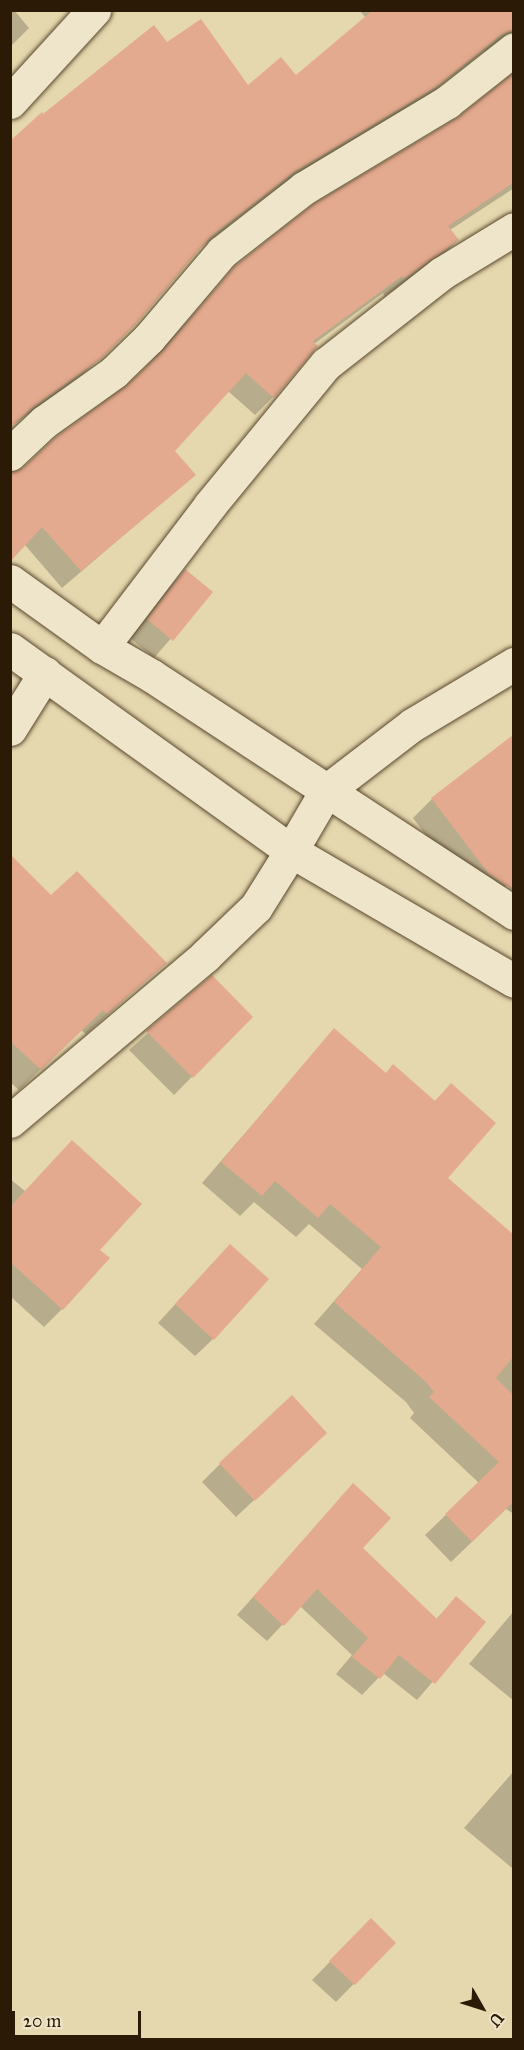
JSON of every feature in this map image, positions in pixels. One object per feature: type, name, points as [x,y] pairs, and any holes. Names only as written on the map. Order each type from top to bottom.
[{"type":"street","points":[[10,102],[94,10]]},
{"type":"street","points":[[10,454],[44,422],[114,372],[149,338],[222,252],[304,188],[447,102],[513,49]]},
{"type":"street","points":[[102,647],[210,505],[326,364],[442,273],[513,229]]},
{"type":"street","points":[[10,581],[102,647],[152,676],[513,913]]},
{"type":"street","points":[[10,649],[291,851],[513,981]]},
{"type":"street","points":[[10,1121],[205,956],[256,907],[326,791],[412,724],[513,664]]},
{"type":"street","points":[[17,720],[45,674]]},
{"type":"building","points":[[373,10],[513,10],[513,31],[502,34],[436,87],[294,172],[210,237],[135,325],[102,358],[33,407],[10,428],[10,141],[42,112],[43,114],[154,25],[167,42],[201,19],[248,85],[281,57],[296,75]]},
{"type":"building","points":[[513,73],[513,183],[448,226],[459,240],[404,279],[402,276],[313,341],[318,346],[274,398],[246,373],[175,451],[196,475],[81,571],[42,527],[10,562],[10,472],[23,468],[56,437],[127,385],[163,350],[235,266],[315,203],[457,118]]},
{"type":"building","points":[[185,569],[213,592],[173,641],[147,619]]},
{"type":"building","points":[[513,735],[513,890],[489,874],[431,798]]},
{"type":"building","points":[[10,854],[51,895],[77,871],[167,963],[107,1014],[103,1010],[41,1070],[10,1041]]},
{"type":"building","points":[[212,975],[253,1017],[193,1078],[146,1031]]},
{"type":"building","points":[[334,1028],[386,1073],[393,1064],[435,1101],[451,1083],[496,1123],[448,1178],[513,1234],[513,1357],[496,1378],[513,1395],[513,1502],[472,1542],[445,1514],[499,1462],[429,1397],[434,1392],[426,1382],[334,1302],[381,1247],[330,1204],[318,1218],[275,1181],[262,1196],[221,1162]]},
{"type":"building","points":[[72,1140],[142,1204],[100,1250],[110,1258],[63,1310],[10,1262],[10,1207]]},
{"type":"building","points":[[230,1244],[269,1279],[214,1340],[175,1304]]},
{"type":"building","points":[[292,1395],[327,1433],[255,1501],[219,1463]]},
{"type":"building","points":[[353,1483],[391,1518],[363,1548],[437,1619],[456,1596],[486,1622],[435,1684],[399,1655],[380,1679],[352,1657],[368,1638],[317,1589],[284,1626],[253,1597]]},
{"type":"building","points":[[371,1918],[396,1943],[355,1985],[329,1961]]}]
